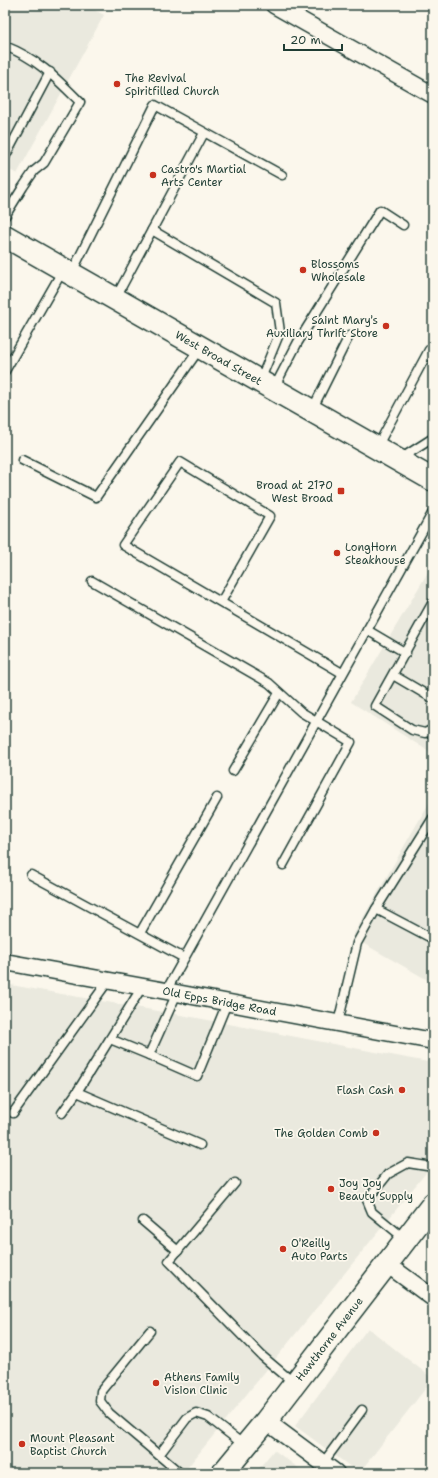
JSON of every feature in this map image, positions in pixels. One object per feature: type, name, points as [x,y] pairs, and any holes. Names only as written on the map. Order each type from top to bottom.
[{"type":"main road","name":"West Broad Street","points":[[5,236],[433,480]]},
{"type":"main road","name":"Hawthorne Avenue","points":[[223,1473],[266,1421],[433,1204]]},
{"type":"street","points":[[274,5],[433,95]]},
{"type":"street","name":"Old Epps Bridge Road","points":[[5,962],[433,1041]]},
{"type":"street","points":[[387,1264],[433,1298]]},
{"type":"street","points":[[266,1421],[336,1473]]},
{"type":"lane","points":[[5,46],[40,64],[80,102],[44,164],[34,171],[5,216]]},
{"type":"lane","points":[[5,157],[50,72]]},
{"type":"lane","points":[[5,371],[67,271],[155,105],[282,175]]},
{"type":"lane","points":[[115,300],[204,133]]},
{"type":"lane","points":[[267,385],[298,342],[380,210],[403,225]]},
{"type":"lane","points":[[152,230],[276,303],[280,332],[267,385]]},
{"type":"lane","points":[[311,411],[349,336]]},
{"type":"lane","points":[[22,460],[96,497],[200,347]]},
{"type":"lane","points":[[376,448],[429,350]]},
{"type":"lane","points":[[398,460],[433,438]]},
{"type":"lane","points":[[221,602],[270,516],[180,462],[124,545],[244,617],[342,673]]},
{"type":"lane","points":[[149,1056],[184,958],[433,512]]},
{"type":"lane","points":[[92,581],[269,683],[278,693],[301,712],[351,742],[283,865]]},
{"type":"lane","points":[[433,602],[406,653],[375,706],[412,730],[425,733],[433,729]]},
{"type":"lane","points":[[367,630],[406,653]]},
{"type":"lane","points":[[393,675],[432,698]]},
{"type":"lane","points":[[233,771],[278,693]]},
{"type":"lane","points":[[140,933],[217,798]]},
{"type":"lane","points":[[338,1023],[357,944],[376,909],[433,818]]},
{"type":"lane","points":[[31,875],[184,958]]},
{"type":"lane","points":[[376,909],[433,939]]},
{"type":"lane","points":[[13,1113],[108,981]]},
{"type":"lane","points":[[62,1113],[77,1092],[142,987]]},
{"type":"lane","points":[[110,1039],[197,1076],[227,1002]]},
{"type":"lane","points":[[77,1092],[200,1145]]},
{"type":"lane","points":[[406,1240],[372,1212],[366,1200],[388,1174],[408,1163],[433,1167]]},
{"type":"lane","points":[[235,1182],[170,1261],[262,1356],[295,1383]]},
{"type":"lane","points":[[143,1221],[178,1251]]},
{"type":"lane","points":[[150,1331],[101,1391],[100,1401],[109,1413],[180,1473]]},
{"type":"lane","points":[[322,1463],[362,1410]]},
{"type":"lane","points":[[159,1455],[187,1418],[196,1413],[208,1417],[246,1446]]},
{"type":"shaded area","points":[[5,5],[85,5],[104,15],[17,174],[5,167]]},
{"type":"shaded area","points":[[431,567],[433,568],[433,754],[351,702]]},
{"type":"shaded area","points":[[433,796],[433,983],[352,937]]},
{"type":"shaded area","points":[[5,984],[192,1017],[433,1063],[433,1164],[183,1473],[5,1473]]},
{"type":"shaded area","points":[[368,1328],[433,1379],[359,1473],[295,1426]]},
{"type":"shaded area","points":[[274,1450],[305,1473],[255,1473]]},
{"type":"place","name":"The Revival Spiritfilled Church","points":[[117,84]]},
{"type":"place","name":"Castro's Martial Arts Center","points":[[153,175]]},
{"type":"place","name":"Blossoms Wholesale","points":[[303,270]]},
{"type":"place","name":"Saint Mary's Auxiliary Thrift Store","points":[[386,326]]},
{"type":"place","name":"Broad at 2170 West Broad","points":[[341,491]]},
{"type":"place","name":"LongHorn Steakhouse","points":[[337,553]]},
{"type":"place","name":"Flash Cash","points":[[402,1090]]},
{"type":"place","name":"The Golden Comb","points":[[376,1133]]},
{"type":"place","name":"Joy Joy Beauty Supply","points":[[331,1189]]},
{"type":"place","name":"O'Reilly Auto Parts","points":[[283,1249]]},
{"type":"place","name":"Athens Family Vision Clinic","points":[[156,1383]]},
{"type":"place","name":"Mount Pleasant Baptist Church","points":[[22,1444]]}]
